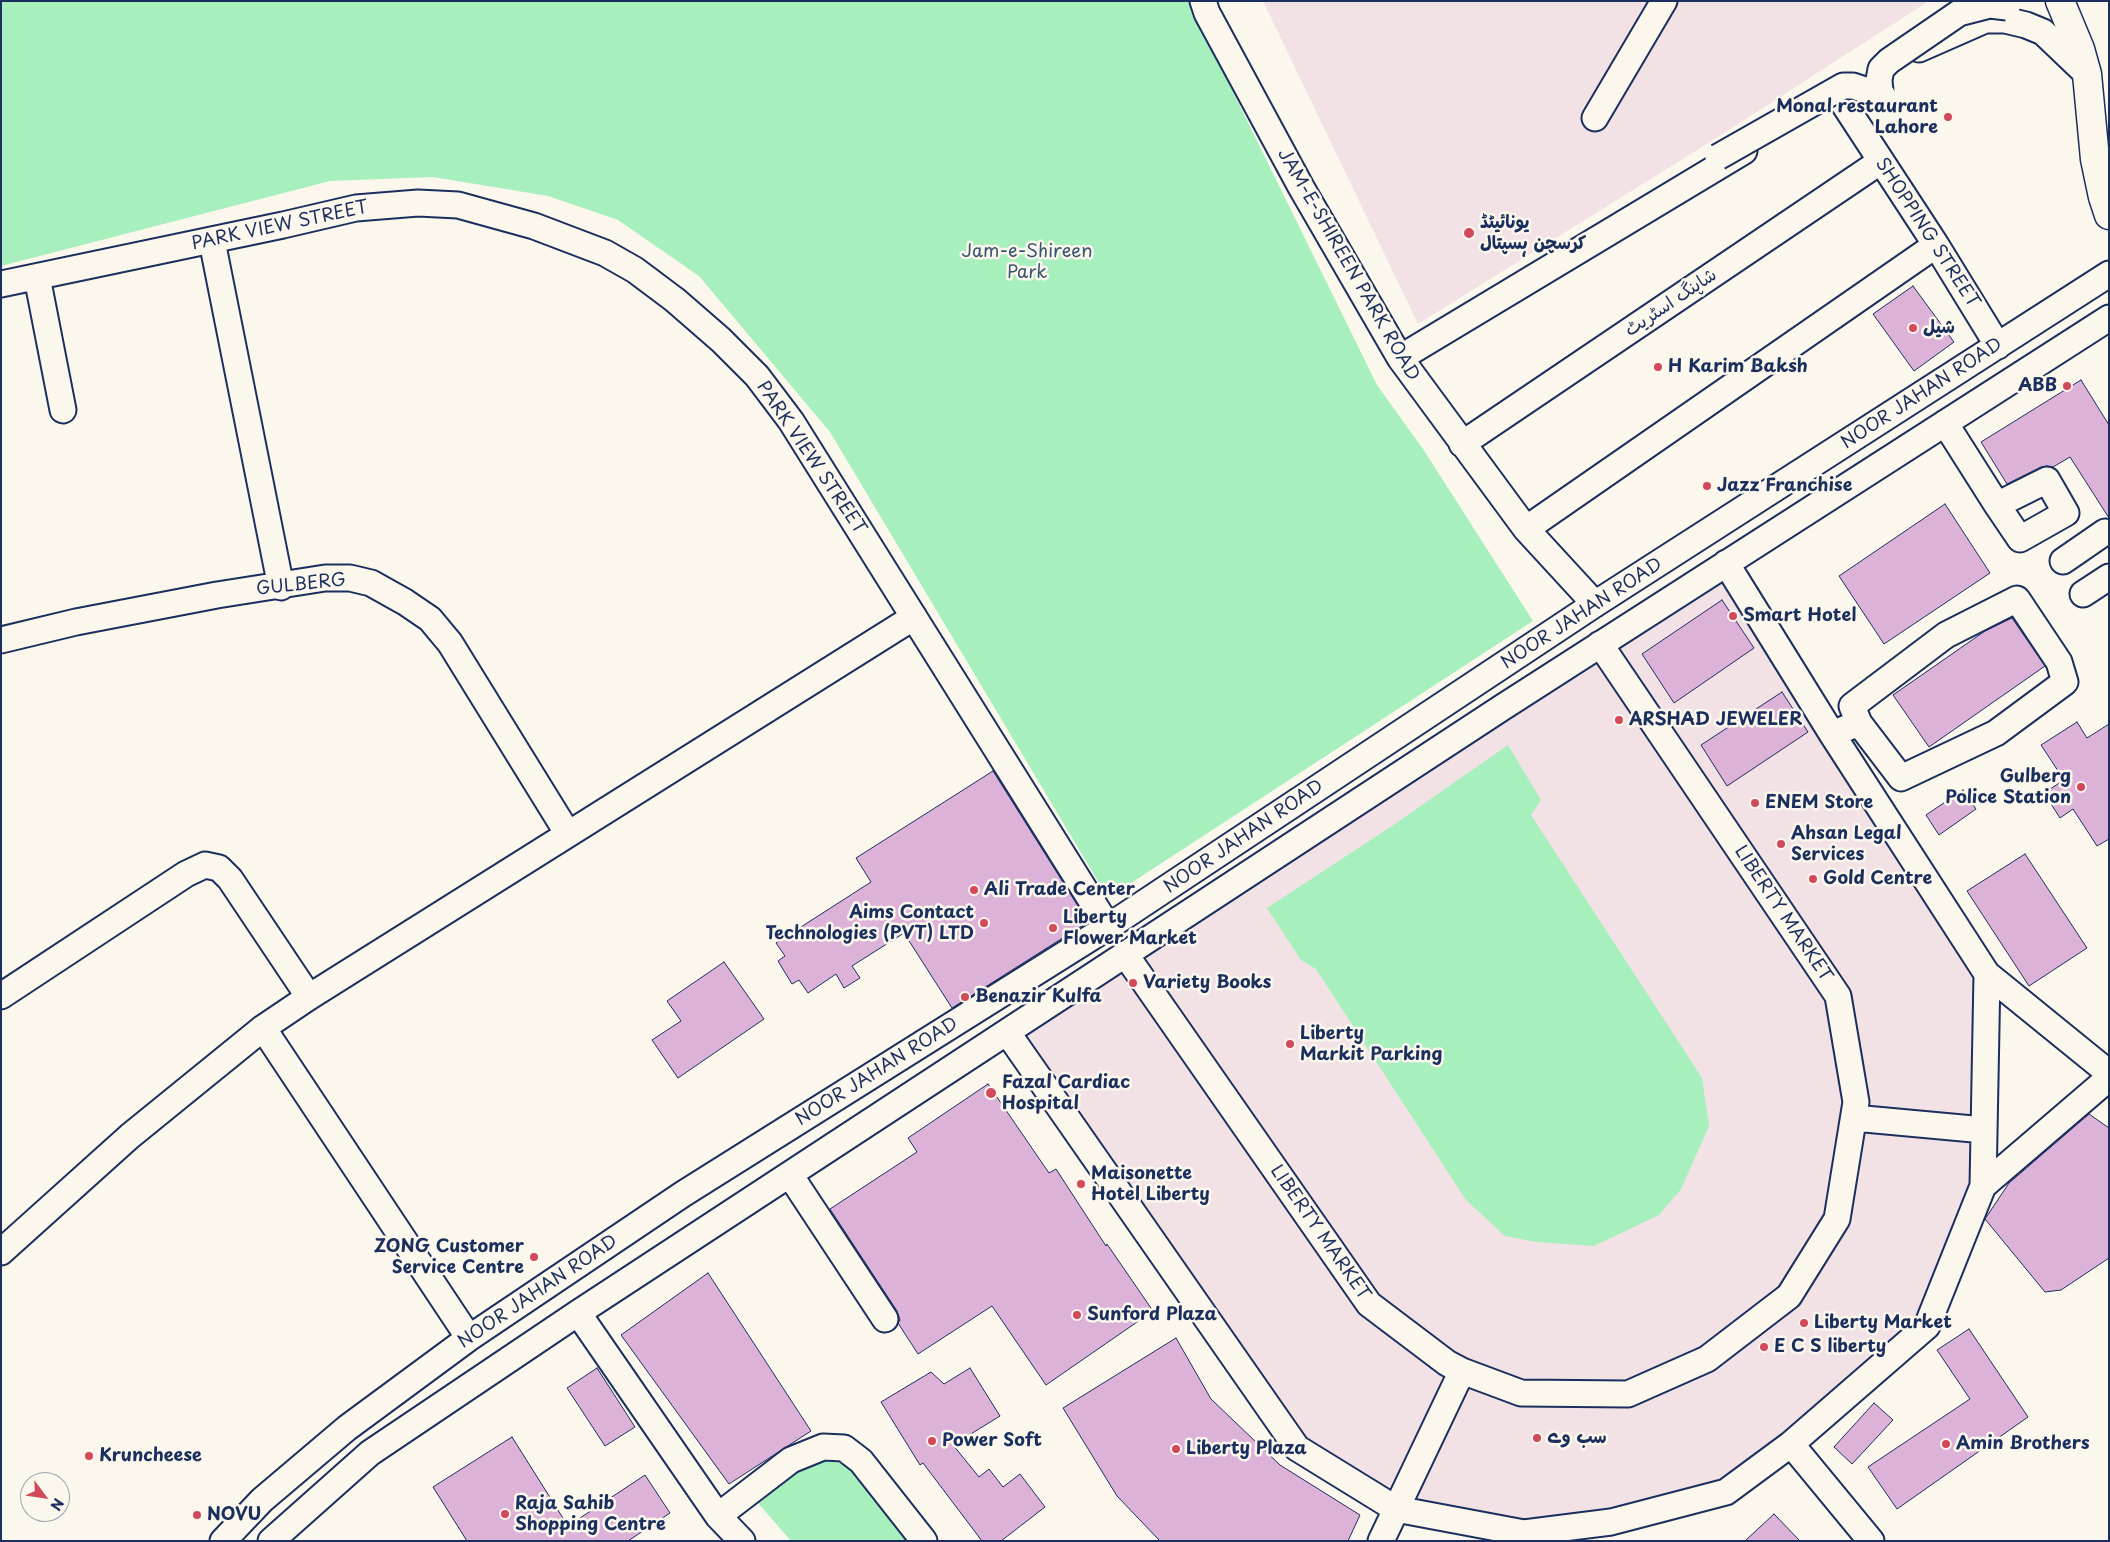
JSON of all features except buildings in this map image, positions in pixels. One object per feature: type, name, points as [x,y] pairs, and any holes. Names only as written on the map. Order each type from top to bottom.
[{"type":"main road","points":[[2060,1],[2086,66],[2095,159],[2102,197],[2109,215]]},
{"type":"street","name":"JAM-E-SHIREEN PARK ROAD","points":[[1203,1],[1301,188],[1400,358],[1526,529],[1595,604]]},
{"type":"street","points":[[1595,118],[1664,1]]},
{"type":"street","points":[[1690,184],[1718,157],[1843,86],[1853,86],[1865,90],[1880,100],[1879,80],[1882,69],[1889,61],[1959,13],[1990,5],[2008,7],[2022,13],[2086,66]]},
{"type":"street","points":[[1400,358],[1838,95],[1932,42],[1985,20],[2005,20],[2026,25],[2043,32]]},
{"type":"street","name":"SHOPPING STREET","points":[[1838,95],[1936,245],[1998,346]]},
{"type":"street","name":"شاپنگ اسٹریٹ","points":[[1462,444],[1881,161]]},
{"type":"street","name":"PARK VIEW STREET","points":[[1,284],[212,241],[356,208],[418,203],[448,205],[482,211],[534,226],[605,253],[628,266],[675,300],[721,340],[757,376],[790,421],[1108,927]]},
{"type":"street","points":[[212,241],[281,587]]},
{"type":"street","points":[[1526,529],[1936,245]]},
{"type":"street","name":"NOOR JAHAN ROAD","points":[[223,1541],[262,1500],[347,1428],[469,1338],[683,1194],[1108,927],[1595,604],[2109,274]]},
{"type":"street","points":[[38,277],[63,410]]},
{"type":"street","name":"NOOR JAHAN ROAD","points":[[270,1541],[370,1453],[578,1312],[1600,644],[2109,318]]},
{"type":"street","points":[[1945,423],[1997,505]]},
{"type":"street","points":[[2063,561],[2108,530]]},
{"type":"street","points":[[1726,563],[1832,734],[1987,974],[2109,1074]]},
{"type":"street","points":[[2083,594],[2109,577]]},
{"type":"street","name":"GULBERG","points":[[1,640],[76,622],[217,595],[281,587],[325,578],[350,578],[371,583],[430,619],[450,642],[568,834]]},
{"type":"street","points":[[2017,599],[2059,662],[2065,682],[1996,733],[1901,778],[1859,723],[1852,706],[1946,636],[2017,599]]},
{"type":"street","points":[[1,1252],[130,1136],[263,1028],[309,997],[914,617]]},
{"type":"street","name":"LIBERTY MARKET","points":[[1126,954],[1369,1304],[1447,1363],[1462,1371],[1521,1393],[1628,1394],[1707,1358],[1788,1296],[1836,1220],[1856,1102],[1838,996],[1600,644]]},
{"type":"street","points":[[1832,734],[1859,723]]},
{"type":"street","points":[[1,996],[186,874],[204,865],[219,868],[230,878],[309,997]]},
{"type":"street","points":[[1007,1032],[1297,1448],[1396,1509],[1524,1533],[1611,1522],[1726,1492],[1791,1444],[1928,1326],[1983,1186],[1987,974]]},
{"type":"street","points":[[263,1028],[469,1338]]},
{"type":"street","points":[[1983,1186],[2109,1078]]},
{"type":"street","points":[[1854,1118],[1984,1130]]},
{"type":"street","points":[[790,1175],[885,1319]]},
{"type":"street","points":[[578,1312],[718,1516],[742,1541]]},
{"type":"street","points":[[1381,1541],[1462,1371]]},
{"type":"street","points":[[1791,1444],[1871,1541]]},
{"type":"street","points":[[718,1516],[791,1460],[823,1447],[844,1448],[861,1461],[924,1541]]},
{"type":"shaded area","name":"یونائیٹڈ کرسچن ہسپتال","points":[[1263,1],[1929,1],[1710,142],[1418,324]]},
{"type":"shaded area","name":"Liberty Market","points":[[1726,563],[1987,974],[1983,1186],[1927,1326],[1726,1492],[1524,1533],[1396,1509],[1297,1448],[1011,1035]]},
{"type":"green space","name":"Jam-e-Shireen Park","points":[[1,1],[1191,1],[1198,21],[1377,385],[1423,449],[1533,621],[1108,898],[830,432],[699,276],[618,220],[548,196],[433,177],[330,181],[1,266]]},
{"type":"green space","points":[[1508,745],[1541,800],[1531,815],[1702,1078],[1709,1126],[1681,1189],[1659,1215],[1594,1246],[1536,1242],[1505,1236],[1466,1200],[1316,969],[1301,960],[1267,908],[1392,826]]},
{"type":"green space","points":[[855,1457],[913,1541],[791,1541],[758,1503],[783,1482],[818,1459]]},
{"type":"place","name":"Monal restaurant Lahore","points":[[1948,117]]},
{"type":"place","name":"یونائیٹڈ کرسچن ہسپتال","points":[[1469,233]]},
{"type":"place","name":"شیل","points":[[1913,328]]},
{"type":"place","name":"H Karim Baksh","points":[[1658,367]]},
{"type":"place","name":"ABB","points":[[2067,386]]},
{"type":"place","name":"Jazz Franchise","points":[[1707,486]]},
{"type":"place","name":"Smart Hotel","points":[[1733,616]]},
{"type":"place","name":"ARSHAD JEWELER","points":[[1619,720]]},
{"type":"place","name":"Gulberg Police Station","points":[[2081,787]]},
{"type":"place","name":"ENEM Store","points":[[1755,803]]},
{"type":"place","name":"Ahsan Legal Services","points":[[1781,844]]},
{"type":"place","name":"Gold Centre","points":[[1813,879]]},
{"type":"place","name":"Ali Trade Center","points":[[974,890]]},
{"type":"place","name":"Aims Contact Technologies (PVT) LTD","points":[[984,923]]},
{"type":"place","name":"Liberty Flower Market","points":[[1053,928]]},
{"type":"place","name":"Variety Books","points":[[1133,983]]},
{"type":"place","name":"Benazir Kulfa","points":[[965,997]]},
{"type":"place","name":"Liberty Markit Parking","points":[[1290,1044]]},
{"type":"place","name":"Fazal Cardiac Hospital","points":[[991,1093]]},
{"type":"place","name":"Maisonette Hotel Liberty","points":[[1081,1184]]},
{"type":"place","name":"ZONG Customer Service Centre","points":[[534,1257]]},
{"type":"place","name":"Sunford Plaza","points":[[1077,1315]]},
{"type":"place","name":"Liberty Market","points":[[1804,1323]]},
{"type":"place","name":"E C S liberty","points":[[1764,1347]]},
{"type":"place","name":"سب وے","points":[[1537,1438]]},
{"type":"place","name":"Power Soft","points":[[932,1441]]},
{"type":"place","name":"Amin Brothers","points":[[1946,1444]]},
{"type":"place","name":"Liberty Plaza","points":[[1176,1449]]},
{"type":"place","name":"Kruncheese","points":[[89,1456]]},
{"type":"place","name":"Raja Sahib Shopping Centre","points":[[505,1514]]},
{"type":"place","name":"NOVU","points":[[197,1515]]}]
